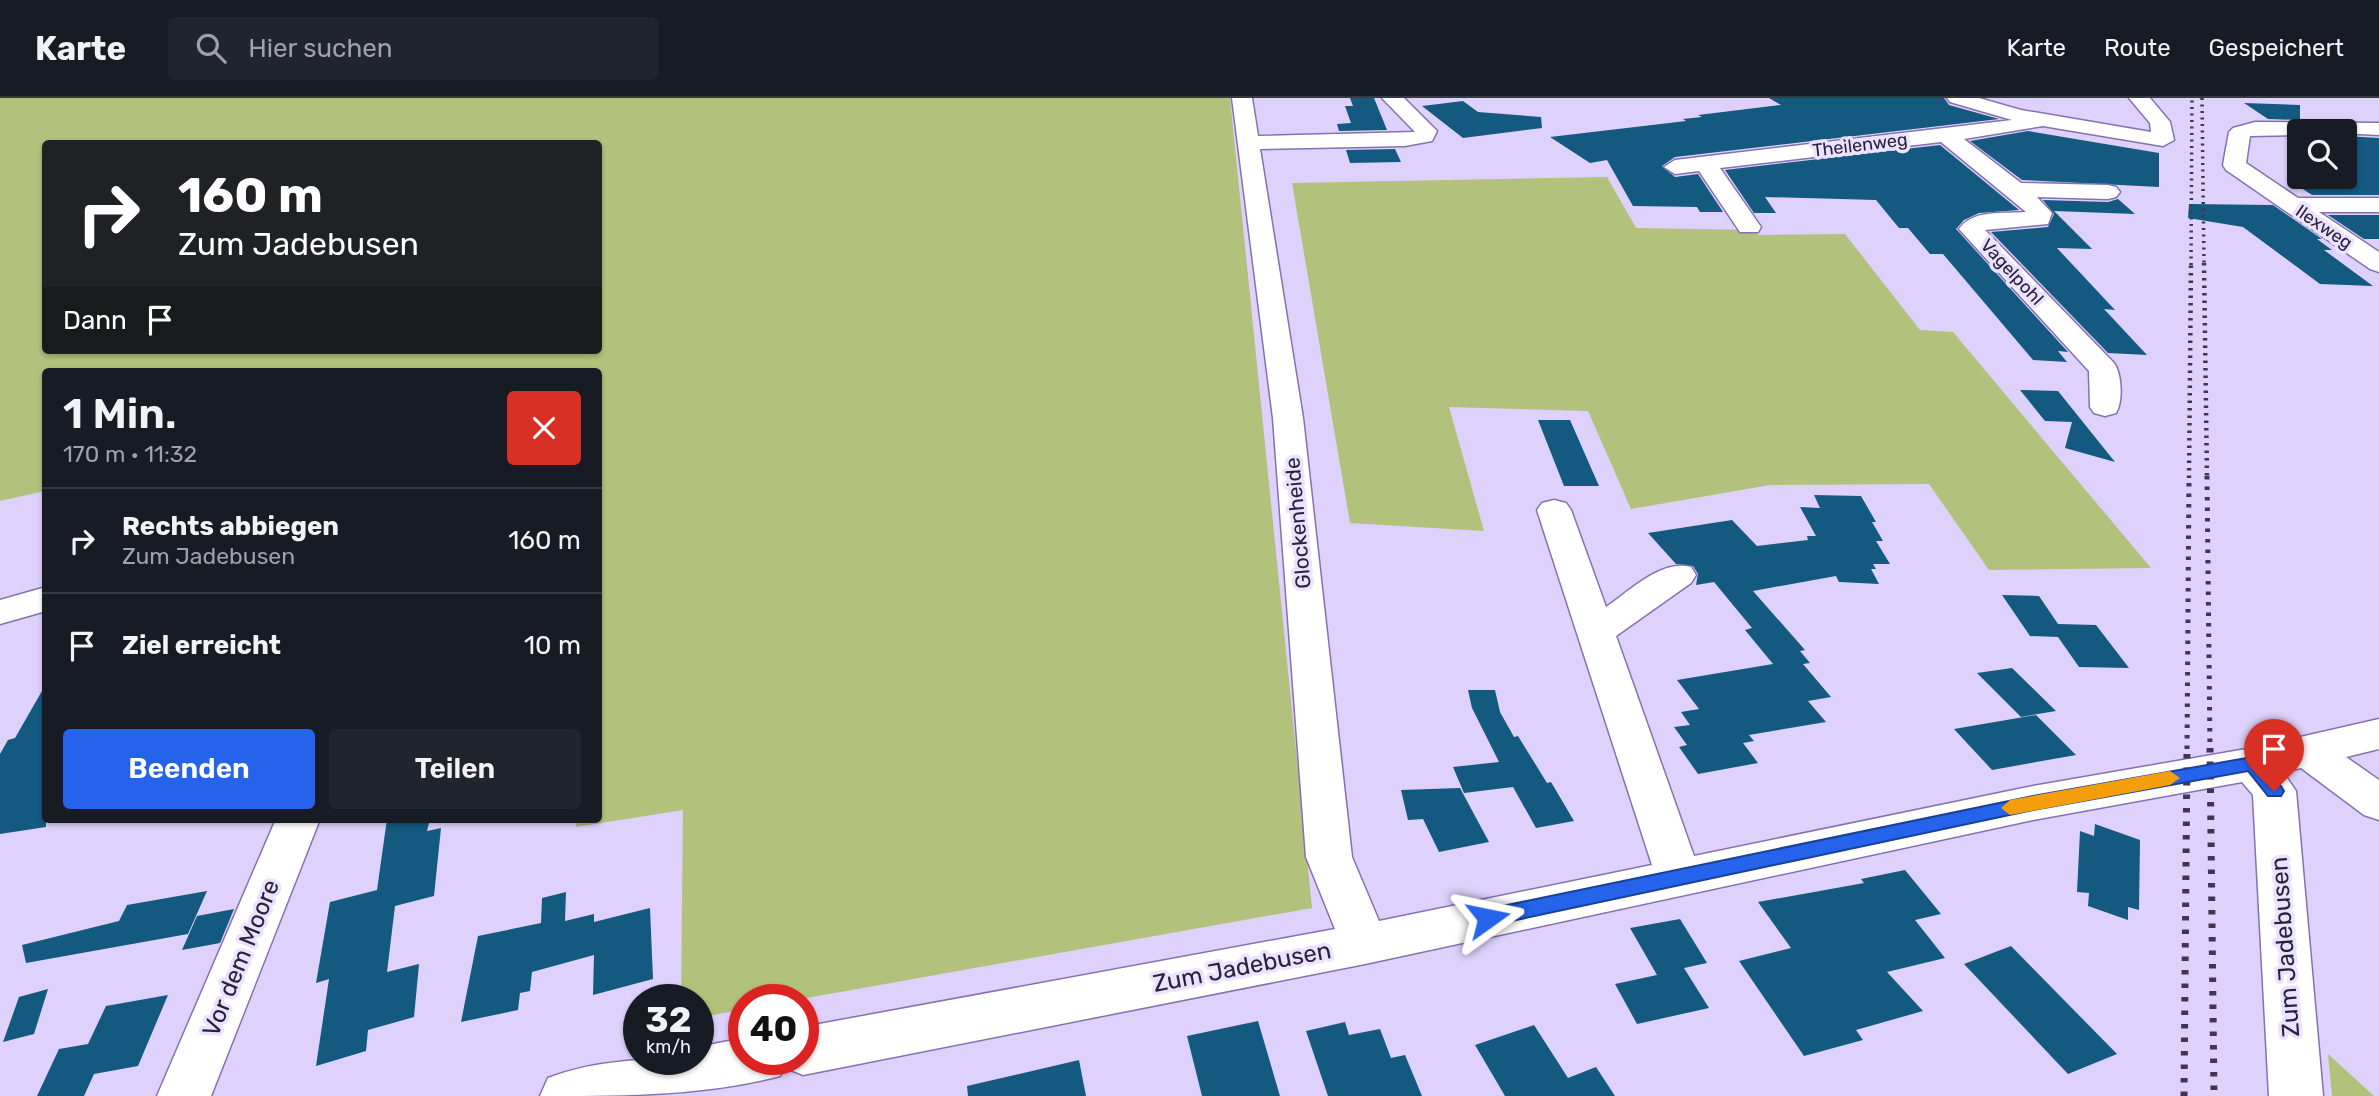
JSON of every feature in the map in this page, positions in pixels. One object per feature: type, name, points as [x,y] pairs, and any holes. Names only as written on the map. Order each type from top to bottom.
[{"type":"street","name":"Glockenheide","points":[[1242,98],[1288,418],[1329,857],[1365,944]]},
{"type":"street","points":[[1248,143],[1405,140],[1424,136],[1426,131],[1392,98]]},
{"type":"street","points":[[1957,98],[2043,120],[2164,140],[2160,122],[2138,98]]},
{"type":"street","name":"Theilenweg","points":[[1675,167],[1946,135],[2043,120]]},
{"type":"street","name":"Ilexweg","points":[[2379,129],[2255,128],[2239,132],[2234,165],[2379,264]]},
{"type":"street","name":"Vagelpohl","points":[[1946,135],[2040,214],[2039,219],[1980,222],[1971,229],[2104,369],[2105,407]]},
{"type":"street","points":[[1706,164],[1749,227]]},
{"type":"street","points":[[2014,190],[2108,192]]},
{"type":"street","points":[[2292,205],[2379,205]]},
{"type":"street","points":[[1554,510],[1679,878]]},
{"type":"street","points":[[1595,632],[1678,575]]},
{"type":"street","points":[[0,612],[42,599]]},
{"type":"street","name":"Zum Jadebusen","points":[[819,1048],[1365,944],[2033,803],[2252,764],[2379,734]]},
{"type":"street","points":[[2308,751],[2379,803]]},
{"type":"street","name":"Zum Jadebusen","points":[[2252,764],[2274,791],[2296,1096]]},
{"type":"street","name":"Vor dem Moore","points":[[184,1096],[297,823]]},
{"type":"street","points":[[567,1096],[671,1086],[728,1069]]},
{"type":"green space","points":[[0,98],[1230,98],[1312,908],[819,996],[819,984],[728,984],[728,1012],[714,1015],[714,984],[681,984],[683,810],[602,823],[602,368],[42,368],[42,492],[0,501]]},
{"type":"green space","points":[[1607,177],[1636,228],[1756,230],[1758,235],[1845,234],[1920,330],[1953,332],[2151,568],[1989,570],[1929,484],[1770,485],[1631,509],[1588,411],[1449,407],[1484,531],[1350,523],[1292,183]]},
{"type":"green space","points":[[576,823],[601,823],[576,827]]},
{"type":"green space","points":[[2328,1054],[2374,1096],[2332,1096]]},
{"type":"building","points":[[1350,98],[1374,98],[1387,130],[1339,131],[1337,124],[1351,123],[1345,106],[1353,106]]},
{"type":"building","points":[[1769,98],[1944,98],[1949,105],[1999,119],[1675,157],[1662,166],[1675,177],[1698,174],[1723,212],[1700,212],[1697,207],[1633,206],[1607,160],[1590,163],[1550,137],[1686,121],[1683,119],[1702,117],[1698,115],[1781,105]]},
{"type":"building","points":[[1463,101],[1478,112],[1541,117],[1542,128],[1463,138],[1422,106]]},
{"type":"building","points":[[2244,103],[2300,105],[2300,119],[2268,119]]},
{"type":"building","points":[[2028,131],[2159,153],[2159,187],[2022,180],[1970,141]]},
{"type":"building","points":[[2357,137],[2379,138],[2379,195],[2312,195],[2303,189],[2357,189]]},
{"type":"building","points":[[1940,145],[2019,210],[1979,213],[1964,220],[1956,229],[2068,352],[2058,351],[2067,362],[2033,360],[1943,254],[1930,254],[1908,228],[1899,228],[1876,200],[1765,197],[1776,213],[1754,213],[1725,170]]},
{"type":"building","points":[[1395,149],[1401,162],[1350,163],[1346,150]]},
{"type":"building","points":[[2118,199],[2135,214],[2054,211],[2092,249],[2057,248],[2115,310],[2104,309],[2147,355],[2108,353],[1991,232],[2048,227],[2054,214],[2043,200],[2108,202]]},
{"type":"building","points":[[2189,204],[2273,205],[2322,239],[2317,239],[2332,250],[2324,250],[2373,286],[2320,284],[2243,227],[2188,218]]},
{"type":"building","points":[[2328,215],[2379,215],[2379,239],[2364,239]]},
{"type":"building","points":[[2020,390],[2058,391],[2115,462],[2065,448],[2072,422],[2045,421]]},
{"type":"building","points":[[1538,420],[1570,420],[1599,486],[1564,486]]},
{"type":"building","points":[[1814,495],[1861,496],[1883,541],[1876,541],[1890,564],[1873,564],[1876,569],[1871,569],[1879,584],[1839,582],[1836,576],[1753,591],[1805,650],[1800,651],[1810,663],[1803,664],[1831,697],[1808,701],[1826,722],[1749,735],[1754,741],[1743,743],[1758,763],[1698,774],[1679,747],[1687,745],[1674,727],[1690,725],[1681,712],[1699,709],[1677,680],[1773,664],[1745,630],[1752,628],[1714,582],[1696,585],[1698,574],[1693,566],[1676,564],[1648,533],[1732,520],[1757,546],[1808,540],[1807,536],[1816,536],[1800,507],[1820,508]]},
{"type":"building","points":[[2002,595],[2039,596],[2058,624],[2096,625],[2129,668],[2079,667],[2058,637],[2030,636]]},
{"type":"building","points":[[2012,668],[2056,711],[2021,717],[1977,673]]},
{"type":"building","points":[[1468,690],[1495,690],[1500,712],[1514,737],[1518,736],[1547,783],[1551,782],[1574,821],[1536,828],[1513,787],[1464,793],[1453,767],[1499,762],[1472,708]]},
{"type":"building","points":[[42,691],[42,823],[46,823],[46,827],[0,834],[0,754],[8,740],[15,738]]},
{"type":"building","points":[[2036,715],[2076,755],[1992,770],[1954,729]]},
{"type":"building","points":[[1460,788],[1489,842],[1439,852],[1423,819],[1408,820],[1401,790]]},
{"type":"building","points":[[386,823],[429,823],[427,831],[441,828],[434,896],[395,906],[387,972],[419,964],[414,1017],[368,1030],[366,1051],[316,1066],[329,979],[316,983],[330,902],[377,890]]},
{"type":"building","points":[[2095,824],[2140,840],[2139,910],[2128,907],[2128,920],[2088,906],[2089,893],[2077,892],[2080,831],[2094,836]]},
{"type":"building","points":[[1905,870],[1941,914],[1915,920],[1945,958],[1887,972],[1923,1011],[1856,1030],[1863,1040],[1804,1056],[1739,961],[1791,948],[1758,902],[1864,883],[1861,879]]},
{"type":"building","points":[[207,891],[188,934],[26,963],[22,945],[119,921],[127,905]]},
{"type":"building","points":[[566,892],[565,921],[594,914],[594,922],[650,908],[653,979],[623,984],[623,987],[593,995],[594,955],[532,972],[530,991],[520,993],[518,1010],[461,1022],[478,936],[541,923],[542,898]]},
{"type":"building","points":[[234,909],[220,943],[182,950],[197,916]]},
{"type":"building","points":[[1680,919],[1707,963],[1684,968],[1709,1008],[1637,1024],[1615,984],[1657,975],[1630,928]]},
{"type":"building","points":[[2011,946],[2117,1054],[2068,1074],[1964,964]]},
{"type":"building","points":[[48,989],[34,1034],[3,1042],[19,997]]},
{"type":"building","points":[[168,995],[138,1066],[94,1074],[84,1096],[37,1096],[59,1049],[88,1044],[106,1006]]},
{"type":"building","points":[[1258,1021],[1280,1096],[1202,1096],[1187,1036]]},
{"type":"building","points":[[1345,1022],[1349,1035],[1380,1029],[1391,1058],[1405,1055],[1422,1096],[1328,1096],[1306,1031]]},
{"type":"building","points":[[1534,1025],[1568,1078],[1596,1067],[1615,1096],[1505,1096],[1475,1045]]},
{"type":"building","points":[[1079,1060],[1086,1096],[968,1096],[967,1086]]},
{"type":"railway","points":[[2191,265],[2192,98]]},
{"type":"railway","points":[[2202,98],[2204,265]]},
{"type":"railway","points":[[2189,478],[2191,263]]},
{"type":"railway","points":[[2204,263],[2207,478]]},
{"type":"railway","points":[[2187,749],[2189,476]]},
{"type":"railway","points":[[2207,476],[2210,749]]},
{"type":"railway","points":[[2184,1096],[2187,748]]},
{"type":"railway","points":[[2210,748],[2214,1096]]},
{"type":"slow traffic","points":[[2010,808],[2170,778]]},
{"type":"route","points":[[1488,918],[2033,803],[2252,764],[2274,791]]}]
